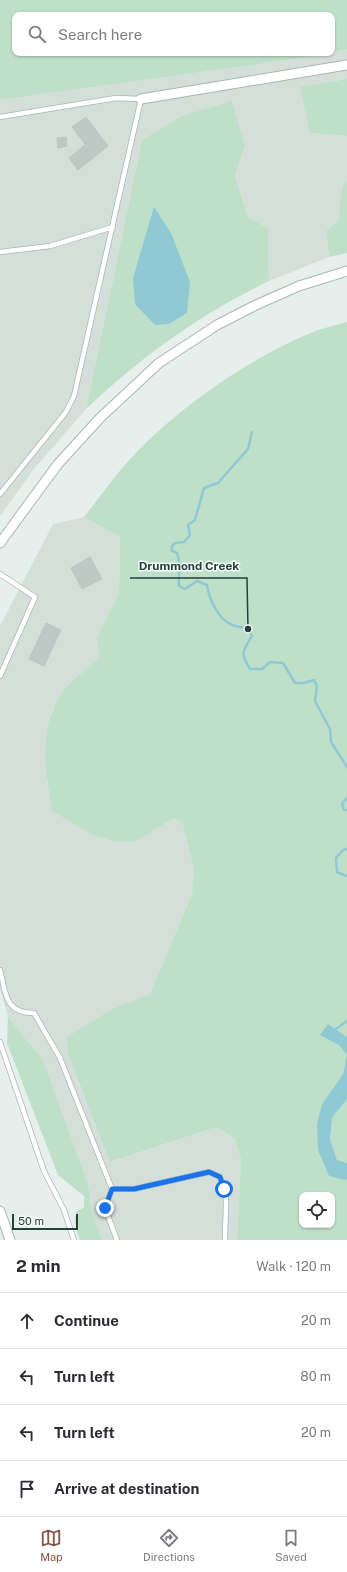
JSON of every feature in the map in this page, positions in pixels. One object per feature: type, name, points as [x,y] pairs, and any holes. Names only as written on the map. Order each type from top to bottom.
[{"type":"street","points":[[141,99],[347,66]]},
{"type":"street","points":[[0,543],[58,464],[100,418],[159,363],[217,325],[256,305],[299,286],[347,272]]},
{"type":"street","points":[[0,1211],[10,1240]]},
{"type":"lane","points":[[0,117],[116,98],[141,99],[77,385],[71,404],[60,420],[0,494]]},
{"type":"lane","points":[[0,252],[50,246],[113,227]]},
{"type":"lane","points":[[0,574],[35,597],[0,676]]},
{"type":"lane","points":[[0,970],[8,1002],[16,1009],[34,1013],[60,1058],[112,1189],[105,1208],[116,1240]]},
{"type":"lane","points":[[0,1042],[44,1171],[64,1210],[74,1240]]},
{"type":"lane","points":[[112,1189],[134,1189],[209,1172],[220,1177],[224,1189],[226,1201],[224,1223],[225,1240]]},
{"type":"shaded area","points":[[347,49],[347,79],[301,87],[310,133],[347,136],[347,180],[342,187],[338,221],[326,231],[329,257],[269,281],[268,228],[248,217],[235,176],[245,146],[142,140],[86,409],[34,469],[0,516],[0,100],[314,56],[335,56],[335,52]]},
{"type":"shaded area","points":[[84,517],[120,537],[119,593],[97,637],[99,658],[62,693],[52,710],[47,737],[47,782],[52,811],[137,841],[174,818],[183,825],[194,869],[192,894],[150,994],[114,1008],[111,1162],[217,1127],[235,1139],[241,1160],[237,1240],[102,1240],[92,1212],[88,1184],[43,1060],[8,1017],[0,988],[0,626],[53,524]]},
{"type":"green space","points":[[0,0],[347,0],[347,49],[335,51],[335,12],[12,12],[12,56],[313,56],[0,100]]},
{"type":"green space","points":[[347,79],[347,136],[310,133],[300,87]]},
{"type":"green space","points":[[232,101],[245,146],[235,176],[248,217],[268,228],[269,281],[243,294],[195,322],[172,338],[128,371],[86,409],[142,140],[182,116]]},
{"type":"green space","points":[[347,180],[347,253],[329,257],[326,231],[338,221],[342,187]]},
{"type":"green space","points":[[347,322],[347,1037],[328,1024],[339,1045],[347,1055],[343,1074],[322,1104],[317,1123],[345,1180],[347,1179],[347,1240],[237,1240],[241,1160],[235,1139],[217,1127],[110,1162],[68,1053],[67,1037],[114,1008],[150,994],[192,894],[194,869],[183,825],[174,818],[137,841],[117,842],[93,835],[52,811],[47,782],[47,736],[49,721],[61,694],[74,680],[99,658],[97,637],[119,593],[120,537],[84,517],[128,461],[174,417],[244,367],[294,340],[318,330]]},
{"type":"green space","points":[[8,1017],[43,1060],[88,1184],[92,1212],[102,1240],[80,1240],[75,1223],[76,1212],[84,1207],[84,1196],[58,1175],[7,1043]]},
{"type":"green space","points":[[347,1099],[347,1163],[337,1160],[330,1139],[332,1118]]},
{"type":"water","points":[[154,207],[171,233],[190,282],[187,313],[169,324],[155,325],[135,304],[133,278]]},
{"type":"water","points":[[328,1024],[347,1037],[347,1055],[339,1045],[320,1035]]},
{"type":"water","points":[[347,1055],[347,1099],[332,1118],[330,1139],[337,1160],[347,1163],[347,1179],[345,1180],[329,1176],[318,1150],[317,1123],[322,1104],[343,1074]]},
{"type":"building","points":[[86,117],[108,146],[78,170],[69,158],[87,143],[85,144],[72,127]]},
{"type":"building","points":[[66,137],[67,146],[58,148],[57,138]]},
{"type":"building","points":[[90,557],[102,579],[82,589],[71,568]]},
{"type":"building","points":[[46,623],[61,630],[44,666],[29,659]]},
{"type":"waterway","points":[[252,432],[248,449],[218,483],[204,488],[195,520],[188,525],[190,535],[184,542],[175,543],[172,546],[172,551],[177,553],[178,557],[179,586],[185,589],[197,581],[207,585],[212,602],[222,618],[232,625],[248,629],[252,636],[244,649],[244,656],[250,669],[262,669],[270,662],[283,663],[295,683],[304,683],[314,680],[317,686],[315,701],[330,729],[331,742],[347,767]]},
{"type":"waterway","points":[[347,798],[342,804],[344,810],[347,810]]},
{"type":"waterway","points":[[347,849],[343,850],[336,858],[337,872],[347,876]]},
{"type":"waterway","points":[[333,1031],[347,1021]]},
{"type":"place","name":"Drummond Creek","points":[[248,629]]},
{"type":"route","points":[[105,1208],[112,1189],[134,1189],[209,1172],[220,1177],[224,1189]]}]
